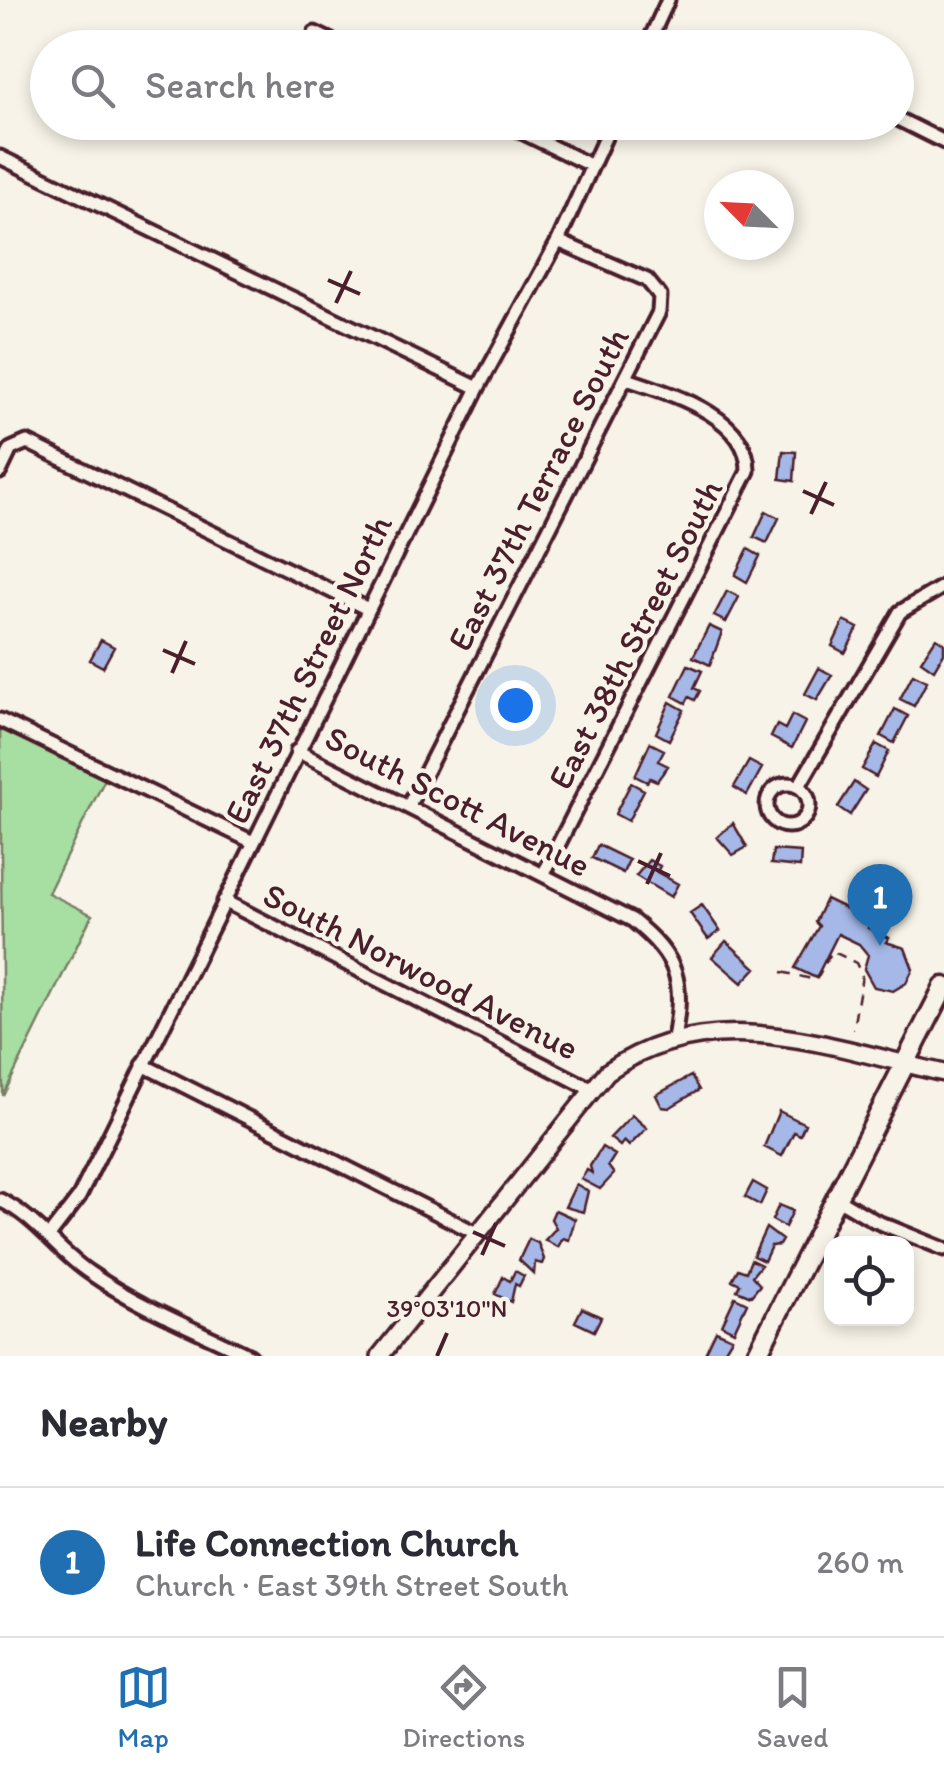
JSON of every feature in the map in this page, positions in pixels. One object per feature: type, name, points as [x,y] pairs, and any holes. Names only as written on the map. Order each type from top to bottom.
[{"type":"main road","points":[[756,1356],[944,987]]},
{"type":"street","points":[[654,30],[668,0]]},
{"type":"street","points":[[914,127],[944,142]]},
{"type":"street","points":[[539,140],[592,166]]},
{"type":"street","name":"East 37th Street North","points":[[49,1236],[80,1197],[478,388],[560,242],[604,140]]},
{"type":"street","points":[[0,156],[478,388]]},
{"type":"street","name":"East 37th Terrace South","points":[[408,807],[659,312],[660,296],[647,280],[560,242]]},
{"type":"street","name":"East 38th Street South","points":[[544,875],[748,471],[748,457],[736,430],[627,379]]},
{"type":"street","points":[[0,472],[12,450],[23,442],[368,608]]},
{"type":"street","points":[[799,786],[900,612],[944,586]]},
{"type":"street","name":"South Norwood Avenue","points":[[0,720],[253,842]]},
{"type":"street","name":"South Scott Avenue","points":[[297,752],[632,920],[661,948],[682,992],[674,1039]]},
{"type":"street","name":"South Norwood Avenue","points":[[224,901],[593,1090]]},
{"type":"street","points":[[380,1356],[617,1065],[674,1039],[717,1031],[755,1031],[944,1074]]},
{"type":"street","points":[[143,1065],[478,1234]]},
{"type":"street","points":[[836,1198],[875,1221],[944,1249]]},
{"type":"street","points":[[0,1200],[21,1210],[106,1284],[250,1356]]},
{"type":"path","points":[[782,972],[816,980],[832,950],[856,963],[862,976],[852,1029]]},
{"type":"green space","points":[[0,725],[105,779],[48,893],[92,915],[3,1096]]},
{"type":"building","points":[[783,451],[796,452],[794,481],[780,479]]},
{"type":"building","points":[[766,511],[779,518],[767,543],[754,537]]},
{"type":"building","points":[[748,549],[760,556],[747,582],[735,575]]},
{"type":"building","points":[[727,591],[739,597],[726,622],[714,616]]},
{"type":"building","points":[[844,621],[858,628],[845,653],[832,646]]},
{"type":"building","points":[[709,626],[722,632],[710,665],[693,657]]},
{"type":"building","points":[[936,638],[944,643],[944,653],[934,670],[921,661]]},
{"type":"building","points":[[101,640],[114,647],[103,667],[90,660]]},
{"type":"building","points":[[688,665],[702,671],[694,688],[700,691],[695,700],[689,697],[686,703],[673,696]]},
{"type":"building","points":[[819,668],[832,675],[817,700],[805,694]]},
{"type":"building","points":[[913,674],[927,681],[914,706],[900,699]]},
{"type":"building","points":[[670,702],[684,710],[669,740],[656,733]]},
{"type":"building","points":[[895,709],[908,716],[894,743],[881,736]]},
{"type":"building","points":[[792,715],[805,722],[792,748],[771,737],[777,725],[785,729]]},
{"type":"building","points":[[650,743],[664,750],[658,761],[668,766],[657,781],[650,778],[647,782],[635,776]]},
{"type":"building","points":[[876,744],[889,751],[876,777],[862,769]]},
{"type":"building","points":[[749,761],[762,768],[747,795],[734,787]]},
{"type":"building","points":[[854,782],[866,790],[850,815],[838,807]]},
{"type":"building","points":[[631,783],[644,790],[628,821],[615,814]]},
{"type":"building","points":[[733,823],[747,847],[733,855],[717,837]]},
{"type":"building","points":[[598,845],[629,860],[623,873],[592,858]]},
{"type":"building","points":[[773,850],[801,852],[800,867],[771,864]]},
{"type":"building","points":[[649,860],[660,866],[657,872],[678,884],[671,897],[636,876]]},
{"type":"building","points":[[826,899],[872,921],[868,928],[889,938],[886,942],[905,948],[913,969],[906,983],[893,991],[874,987],[864,969],[868,955],[859,944],[838,934],[816,978],[795,968],[819,926],[815,922]]},
{"type":"building","points":[[702,905],[720,931],[708,939],[690,913]]},
{"type":"building","points":[[726,941],[756,968],[742,983],[712,957]]},
{"type":"building","points":[[691,1076],[699,1090],[669,1108],[662,1107],[656,1095]]},
{"type":"building","points":[[779,1111],[805,1124],[800,1135],[794,1132],[782,1156],[764,1147]]},
{"type":"building","points":[[632,1115],[647,1128],[629,1146],[624,1141],[620,1146],[610,1138]]},
{"type":"building","points":[[602,1147],[615,1155],[608,1166],[614,1174],[600,1189],[581,1179],[587,1170],[592,1173],[590,1166]]},
{"type":"building","points":[[753,1182],[767,1190],[760,1205],[745,1197]]},
{"type":"building","points":[[576,1184],[588,1191],[583,1212],[565,1207]]},
{"type":"building","points":[[779,1205],[793,1211],[785,1227],[772,1220]]},
{"type":"building","points":[[555,1210],[575,1219],[569,1240],[563,1238],[558,1247],[545,1240],[556,1228],[551,1219]]},
{"type":"building","points":[[766,1228],[782,1240],[771,1246],[764,1261],[753,1256]]},
{"type":"building","points":[[529,1239],[538,1243],[544,1259],[542,1264],[535,1262],[534,1274],[519,1260]]},
{"type":"building","points":[[751,1260],[761,1265],[752,1276],[760,1285],[751,1296],[737,1290],[740,1284],[732,1280],[738,1269],[746,1272]]},
{"type":"building","points":[[515,1271],[524,1276],[519,1286],[515,1284],[511,1302],[495,1294],[503,1277],[510,1281]]},
{"type":"building","points":[[735,1297],[747,1303],[734,1331],[722,1325]]},
{"type":"building","points":[[582,1308],[601,1317],[594,1331],[575,1322]]},
{"type":"building","points":[[716,1331],[732,1338],[721,1356],[709,1356],[705,1354]]},
{"type":"place","name":"Life Connection Church","points":[[880,946]]}]
